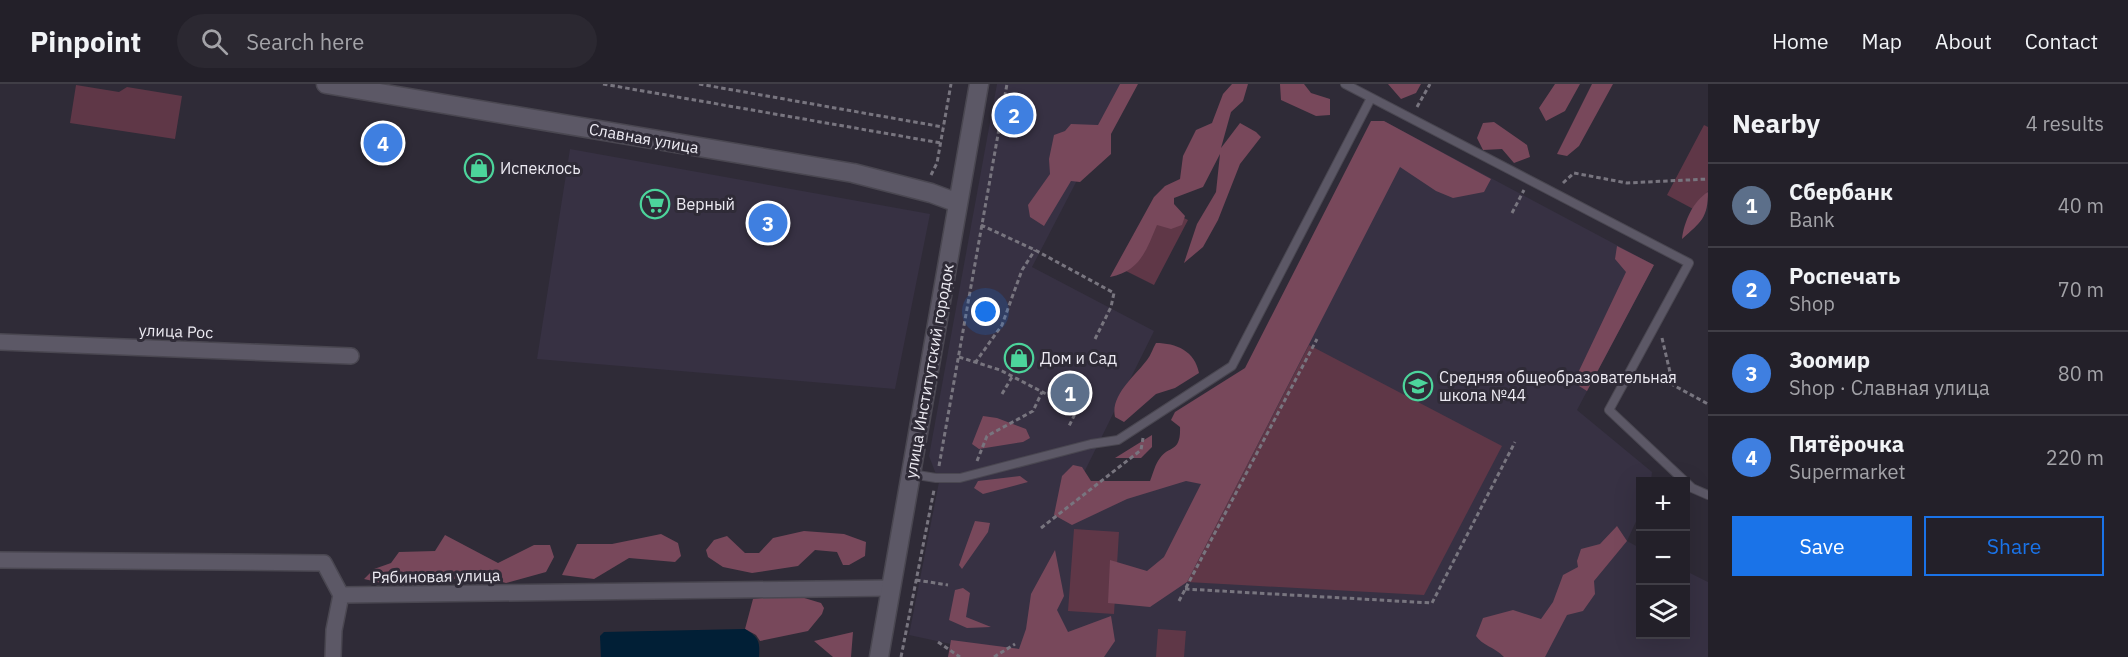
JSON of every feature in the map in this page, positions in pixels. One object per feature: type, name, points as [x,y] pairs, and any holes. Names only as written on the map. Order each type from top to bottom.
[{"type":"street","name":"Славная улица","points":[[326,84],[853,173],[931,193],[958,203]]},
{"type":"street","name":"улица Институтский городок","points":[[879,657],[979,84]]},
{"type":"street","name":"улица Рос","points":[[0,342],[351,356]]},
{"type":"street","points":[[0,560],[324,563],[341,595],[334,630],[333,657]]},
{"type":"street","name":"Рябиновая улица","points":[[341,595],[891,588]]},
{"type":"lane","points":[[1345,84],[1689,263],[1610,410],[1692,488],[1708,495]]},
{"type":"lane","points":[[911,474],[936,478],[960,478],[1091,444],[1118,440],[1232,366],[1371,98]]},
{"type":"path","points":[[603,84],[941,142]]},
{"type":"path","points":[[699,84],[944,127]]},
{"type":"path","points":[[931,175],[937,162],[951,84]]},
{"type":"path","points":[[901,657],[959,357],[1007,84]]},
{"type":"path","points":[[1410,119],[1430,84]]},
{"type":"path","points":[[1553,193],[1574,173],[1627,183],[1708,179]]},
{"type":"path","points":[[1512,213],[1529,181]]},
{"type":"path","points":[[981,225],[1035,250],[1114,293],[1112,307],[1094,341]]},
{"type":"path","points":[[975,363],[1002,325],[1022,270],[1035,250]]},
{"type":"path","points":[[1658,320],[1673,385],[1708,404]]},
{"type":"path","points":[[1179,601],[1317,339]]},
{"type":"path","points":[[959,357],[1000,370],[1077,410],[1068,428]]},
{"type":"path","points":[[1002,394],[1012,376]]},
{"type":"path","points":[[971,462],[977,462],[987,436],[1033,411],[1042,392]]},
{"type":"path","points":[[1041,528],[1141,450],[1146,422]]},
{"type":"path","points":[[1185,589],[1432,603],[1515,442]]},
{"type":"path","points":[[916,580],[948,585]]},
{"type":"path","points":[[938,642],[960,657]]},
{"type":"path","points":[[994,657],[1015,644]]},
{"type":"shaded area","name":"Средняя общеобразовательная школа №44","points":[[997,84],[1127,84],[1032,267],[1154,331],[1066,509],[1204,468],[1384,121],[1654,265],[1577,410],[1652,472],[1651,477],[1636,477],[1636,522],[1627,541],[1636,546],[1636,639],[1690,639],[1690,573],[1708,582],[1708,657],[1011,657],[909,635],[939,482],[929,456]]},
{"type":"shaded area","points":[[1120,84],[1138,84],[1111,134],[1111,154],[1080,182],[1071,181],[1044,226],[1030,217],[1028,205],[1050,174],[1049,159],[1054,135],[1065,131],[1071,124],[1098,125]]},
{"type":"shaded area","points":[[1232,84],[1248,84],[1243,101],[1231,112],[1221,148],[1240,123],[1261,137],[1240,164],[1218,220],[1203,247],[1184,263],[1197,224],[1216,192],[1220,154],[1203,187],[1174,198],[1174,204],[1185,216],[1182,225],[1171,229],[1157,225],[1145,251],[1135,265],[1110,277],[1154,197],[1165,186],[1180,179],[1183,156],[1196,130],[1212,123],[1223,94]]},
{"type":"shaded area","points":[[1280,84],[1304,84],[1311,93],[1330,99],[1330,115],[1316,116],[1281,100]]},
{"type":"shaded area","points":[[1388,84],[1421,84],[1416,93],[1401,99]]},
{"type":"shaded area","points":[[1555,84],[1580,84],[1565,111],[1546,121],[1539,108]]},
{"type":"shaded area","points":[[1592,84],[1613,84],[1579,146],[1567,156],[1557,154]]},
{"type":"shaded area","points":[[76,85],[119,92],[127,87],[182,96],[175,139],[70,123]]},
{"type":"shaded area","points":[[1371,121],[1384,121],[1491,179],[1484,192],[1453,198],[1436,191],[1400,167],[1187,582],[1150,607],[1108,603],[1110,560],[1147,571],[1164,557],[1201,484],[1186,481],[1127,499],[1072,525],[1054,515],[1062,476],[1073,465],[1082,467],[1091,481],[1150,481],[1158,460],[1179,441],[1180,427],[1171,420],[1175,412],[1245,368]]},
{"type":"shaded area","points":[[1494,122],[1527,145],[1530,157],[1514,163],[1502,149],[1483,150],[1477,138],[1483,123]]},
{"type":"shaded area","points":[[1704,125],[1708,127],[1708,191],[1697,211],[1667,195]]},
{"type":"shaded area","points":[[570,149],[930,214],[895,389],[537,359]]},
{"type":"shaded area","points":[[1708,192],[1705,214],[1682,239],[1690,212]]},
{"type":"shaded area","points":[[1160,206],[1188,220],[1154,285],[1126,271]]},
{"type":"shaded area","points":[[1617,246],[1654,265],[1587,391],[1579,386],[1577,375],[1626,272],[1615,259]]},
{"type":"shaded area","points":[[1156,343],[1177,347],[1189,354],[1197,365],[1199,373],[1175,388],[1156,394],[1124,422],[1115,417],[1116,401],[1148,358]]},
{"type":"shaded area","points":[[1309,345],[1502,446],[1424,595],[1187,582]]},
{"type":"shaded area","points":[[983,416],[997,418],[1026,429],[1030,438],[1023,442],[979,449],[972,444]]},
{"type":"shaded area","points":[[1152,435],[1152,447],[1141,458],[1115,458]]},
{"type":"shaded area","points":[[1020,476],[1028,482],[983,494],[974,488],[978,481]]},
{"type":"shaded area","points":[[975,521],[990,523],[988,532],[962,569],[959,565]]},
{"type":"shaded area","points":[[1617,526],[1627,541],[1594,581],[1595,594],[1583,611],[1567,615],[1545,657],[1504,657],[1476,636],[1483,618],[1513,610],[1541,619],[1553,602],[1563,575],[1578,567],[1577,561],[1581,549],[1600,544]]},
{"type":"shaded area","points":[[1074,529],[1119,532],[1114,614],[1068,611]]},
{"type":"shaded area","points":[[804,531],[844,534],[866,542],[865,556],[849,565],[843,565],[837,552],[815,550],[798,566],[752,573],[723,567],[708,557],[706,550],[714,540],[727,536],[745,553],[759,553],[773,538]]},
{"type":"shaded area","points":[[661,534],[678,543],[681,556],[675,562],[629,558],[594,579],[562,575],[577,544],[612,544]]},
{"type":"shaded area","points":[[445,535],[498,563],[534,545],[550,545],[554,557],[546,572],[506,583],[477,575],[448,580],[433,576],[390,585],[364,579],[374,569],[391,563],[399,552],[435,551]]},
{"type":"shaded area","points":[[1055,550],[1064,596],[1057,610],[1068,632],[1111,616],[1115,641],[1104,657],[948,657],[951,640],[1019,649],[1026,629],[1031,594]]},
{"type":"shaded area","points":[[963,588],[970,593],[966,617],[991,627],[967,628],[949,620],[955,590]]},
{"type":"shaded area","points":[[781,596],[801,597],[821,603],[824,608],[822,614],[808,631],[760,641],[756,635],[745,629],[753,599]]},
{"type":"shaded area","points":[[1158,629],[1186,631],[1184,657],[1156,657]]},
{"type":"shaded area","points":[[853,632],[851,657],[833,657],[814,641]]},
{"type":"water","points":[[745,629],[758,640],[759,657],[601,657],[600,636],[604,632]]},
{"type":"place","name":"Роспечать","points":[[1014,115]]},
{"type":"place","name":"Пятёрочка","points":[[383,143]]},
{"type":"place","name":"Испеклось","points":[[479,168]]},
{"type":"place","name":"Верный","points":[[655,204]]},
{"type":"place","name":"Зоомир","points":[[768,223]]},
{"type":"place","name":"Дом и Сад","points":[[1019,358]]},
{"type":"place","name":"Средняя общеобразовательная школа №44","points":[[1418,386]]},
{"type":"place","name":"Сбербанк","points":[[1070,393]]}]
